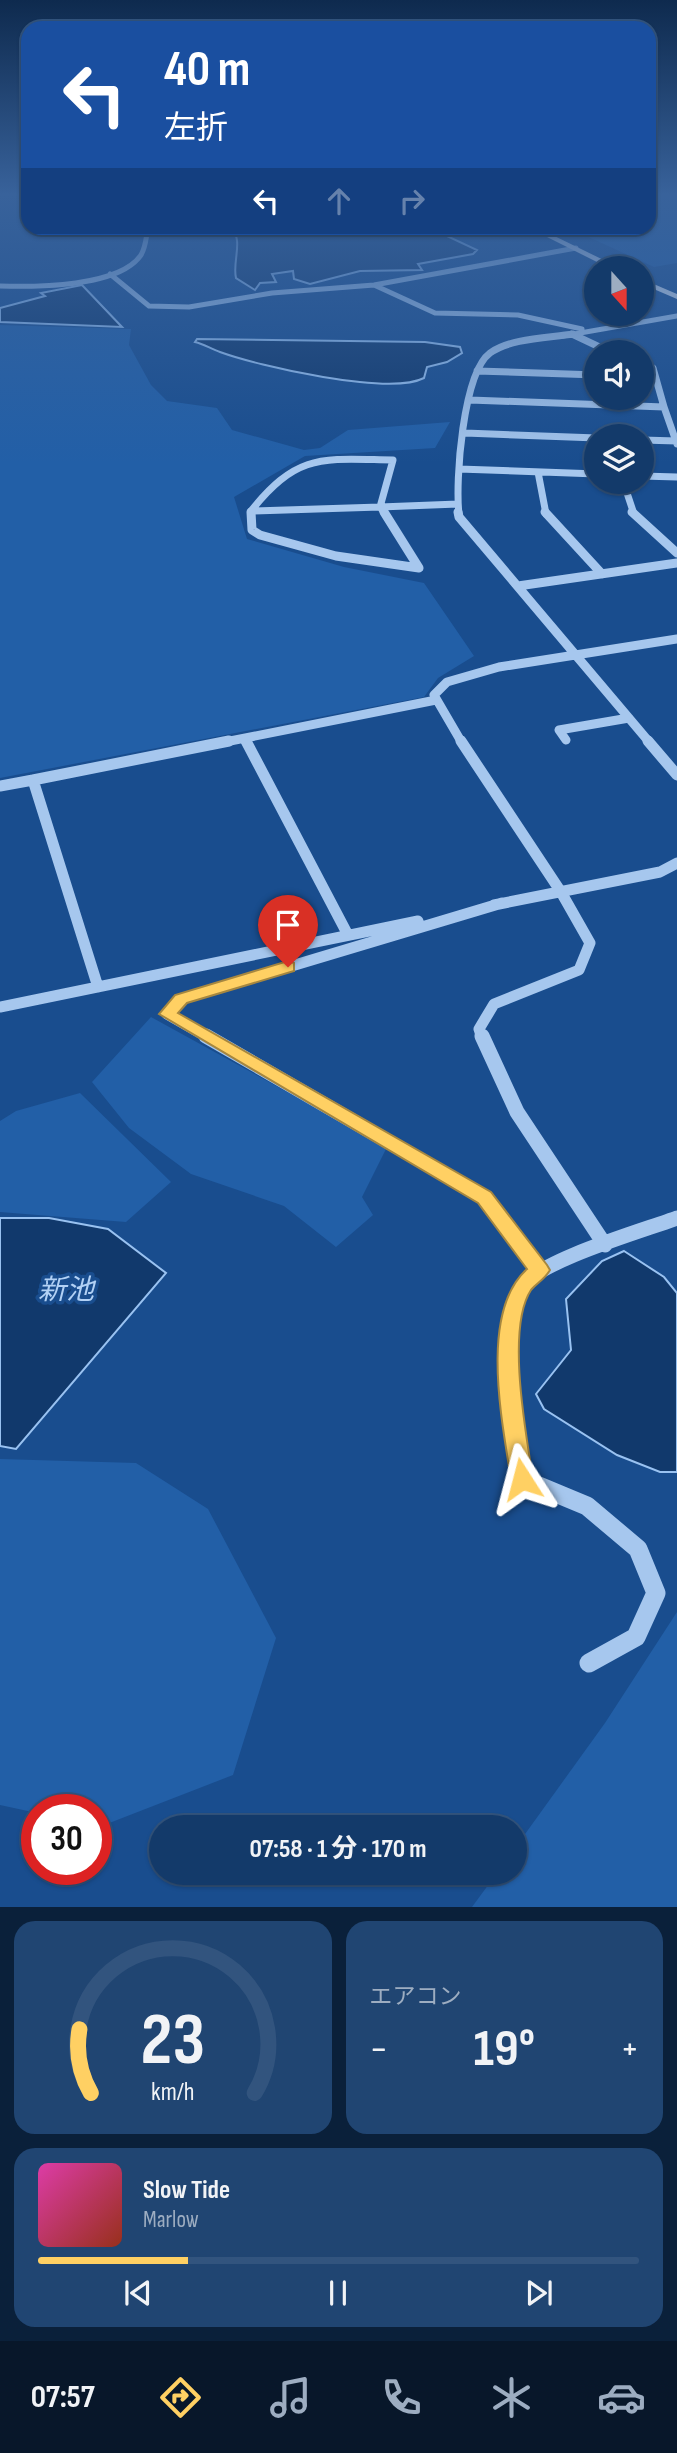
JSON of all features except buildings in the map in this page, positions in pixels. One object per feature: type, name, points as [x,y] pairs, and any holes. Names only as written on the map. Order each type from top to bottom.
[{"type":"main road","points":[[654,286],[677,297]]},
{"type":"street","points":[[0,286],[62,285]]},
{"type":"street","points":[[123,285],[142,302],[157,308],[190,307],[285,292],[374,285],[435,313],[518,315],[589,331]]},
{"type":"street","points":[[677,316],[502,346],[487,355],[477,371],[470,400],[459,469],[458,504],[459,517],[677,775]]},
{"type":"street","points":[[572,334],[585,340]]},
{"type":"street","points":[[477,371],[584,375]]},
{"type":"street","points":[[654,371],[677,442],[654,441]]},
{"type":"street","points":[[470,400],[664,407]]},
{"type":"street","points":[[465,433],[584,438]]},
{"type":"street","points":[[309,460],[393,460],[380,506],[419,568],[336,556],[260,535],[252,530],[251,511],[271,483],[309,460]]},
{"type":"street","points":[[459,469],[584,474]]},
{"type":"street","points":[[538,472],[545,513],[602,574]]},
{"type":"street","points":[[654,476],[677,477]]},
{"type":"street","points":[[626,494],[631,511],[677,553]]},
{"type":"street","points":[[251,511],[458,504]]},
{"type":"street","points":[[518,586],[677,563]]},
{"type":"street","points":[[605,1245],[507,1093],[487,1057],[479,1029],[494,1004],[579,970],[590,943],[561,892],[434,695],[447,682],[499,667],[677,639]]},
{"type":"street","points":[[0,786],[245,740],[436,700]]},
{"type":"street","points":[[566,740],[559,730],[629,718]]},
{"type":"street","points":[[245,740],[348,935]]},
{"type":"street","points":[[33,780],[99,987]]},
{"type":"street","points":[[0,1007],[660,872],[677,863]]},
{"type":"street","points":[[502,903],[181,999],[167,1014],[484,1197],[540,1270]]},
{"type":"street","points":[[589,1663],[636,1637],[656,1593],[638,1549],[587,1506],[522,1479],[512,1412],[509,1330],[522,1286],[540,1270],[677,1218]]},
{"type":"shaded area","points":[[0,325],[131,329],[129,345],[151,385],[167,401],[217,408],[232,430],[304,450],[320,448],[348,430],[450,422],[435,448],[305,456],[234,497],[247,539],[344,567],[424,583],[474,656],[438,678],[424,697],[0,778]]},
{"type":"shaded area","points":[[151,1017],[387,1147],[362,1197],[373,1215],[336,1247],[284,1206],[191,1174],[129,1128],[92,1082]]},
{"type":"shaded area","points":[[80,1093],[171,1182],[126,1222],[0,1212],[0,1121],[16,1111]]},
{"type":"shaded area","points":[[0,1459],[136,1463],[208,1509],[276,1638],[233,1775],[112,1822],[112,1794],[21,1794],[21,1810],[0,1805]]},
{"type":"shaded area","points":[[677,1612],[677,1907],[472,1907],[488,1885],[527,1885],[527,1831],[605,1723]]},
{"type":"water","points":[[82,285],[122,327],[0,322],[0,308],[45,296],[41,293]]},
{"type":"water","points":[[197,339],[425,342],[460,347],[462,353],[447,362],[427,367],[424,378],[407,383],[383,384],[323,377],[238,358],[195,342]]},
{"type":"water","name":"新池","points":[[0,1218],[49,1218],[108,1229],[166,1273],[16,1449],[0,1446]]},
{"type":"water","points":[[624,1251],[664,1277],[677,1293],[677,1472],[660,1472],[617,1455],[544,1409],[536,1394],[571,1350],[566,1299],[602,1261]]},
{"type":"route","points":[[288,967],[181,999],[167,1014],[484,1197],[540,1270],[522,1286],[509,1330],[512,1412],[522,1479]]}]
